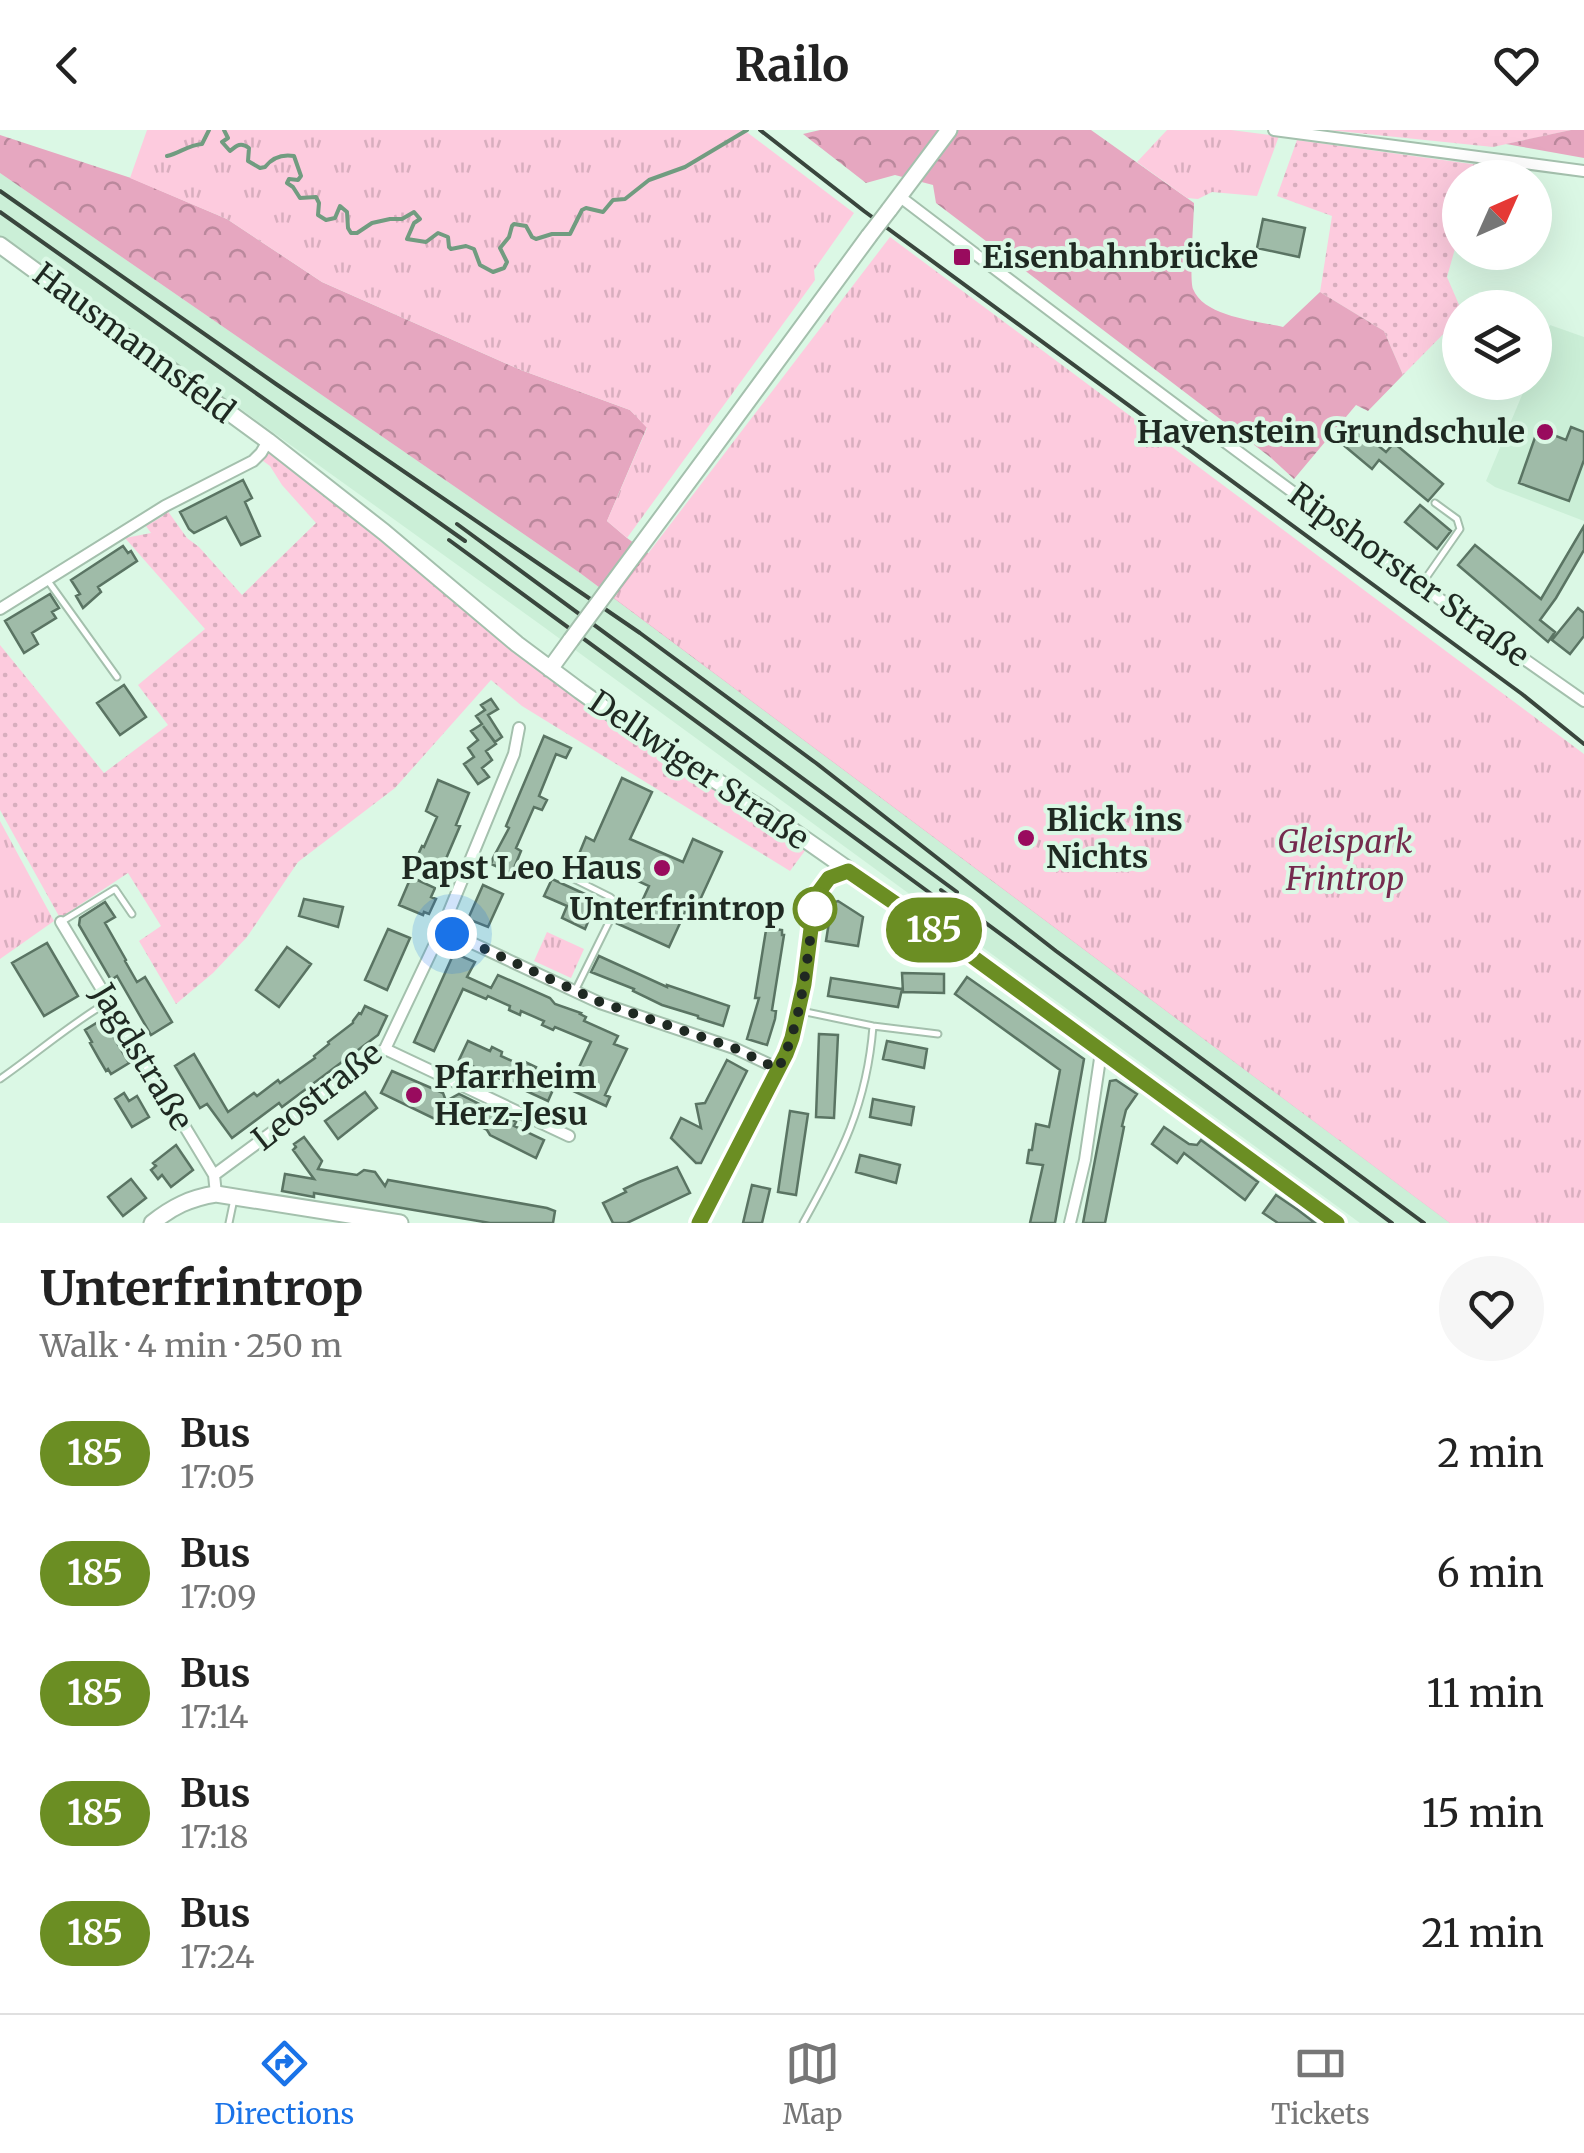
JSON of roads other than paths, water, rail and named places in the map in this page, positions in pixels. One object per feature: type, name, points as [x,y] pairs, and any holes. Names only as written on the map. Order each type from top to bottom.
[{"type":"main road","points":[[550,669],[949,130]]},
{"type":"main road","name":"Hausmannsfeld","points":[[0,244],[268,442]]},
{"type":"main road","name":"Dellwiger Straße","points":[[268,442],[550,669],[632,728],[763,810],[966,952],[1337,1223]]},
{"type":"main road","points":[[699,1223],[792,1038],[815,897],[829,878],[848,871]]},
{"type":"main road","points":[[158,1221],[180,1204],[216,1194],[400,1223]]},
{"type":"street","points":[[1274,130],[1584,170]]},
{"type":"street","name":"Ripshorster Straße","points":[[899,196],[1166,399],[1420,585],[1583,698]]},
{"type":"street","points":[[0,609],[165,506],[253,461],[268,442]]},
{"type":"street","name":"Leostraße","points":[[214,1175],[385,1049],[442,930],[514,754],[519,728]]},
{"type":"street","name":"Jagdstraße","points":[[61,922],[214,1175],[216,1194]]},
{"type":"street","points":[[442,930],[600,1002],[734,1048],[778,1069]]},
{"type":"street","points":[[385,1049],[569,1136]]},
{"type":"street","points":[[1070,1223],[1101,1052]]},
{"type":"lane","points":[[1420,585],[1460,529],[1457,519],[1434,502]]},
{"type":"lane","points":[[47,579],[117,676]]},
{"type":"lane","points":[[572,878],[616,902],[575,991]]},
{"type":"lane","points":[[61,922],[114,889],[132,914]]},
{"type":"lane","points":[[0,1079],[108,1002]]},
{"type":"lane","points":[[798,1010],[873,1026],[938,1034]]},
{"type":"lane","points":[[803,1223],[856,1116],[870,1064],[873,1026]]},
{"type":"lane","points":[[229,1223],[235,1196]]},
{"type":"waterway","points":[[167,156],[202,144],[209,130]]},
{"type":"waterway","points":[[224,130],[228,138],[222,142],[230,151],[239,145],[246,146],[248,161],[260,168],[278,157],[294,156],[301,176],[287,183],[300,198],[316,197],[318,215],[326,220],[335,218],[340,206],[347,212],[351,233],[357,233],[372,223],[402,219],[414,212],[420,219],[407,239],[426,242],[438,233],[448,237],[451,249],[474,249],[480,265],[493,272],[504,268],[507,262],[500,248],[514,224],[526,226],[536,239],[570,234],[582,210],[603,212],[613,200],[625,199],[649,180],[685,167],[747,130]]},
{"type":"railway","points":[[760,130],[864,211],[1522,694],[1584,744]]},
{"type":"railway","points":[[0,191],[640,633],[816,763],[1056,951],[1424,1223]]},
{"type":"railway","points":[[0,212],[465,541]]},
{"type":"railway","points":[[457,524],[957,892]]},
{"type":"railway","points":[[449,540],[949,907]]},
{"type":"railway","points":[[941,890],[1392,1223]]},
{"type":"place","name":"Eisenbahnbrücke","points":[[962,257]]},
{"type":"place","name":"Havenstein Grundschule","points":[[1545,432]]},
{"type":"place","name":"Blick ins Nichts","points":[[1026,838]]},
{"type":"place","name":"Papst Leo Haus","points":[[662,868]]},
{"type":"place","name":"Unterfrintrop","points":[[815,909]]},
{"type":"place","name":"Pfarrheim Herz-Jesu","points":[[414,1095]]},
{"type":"park label","name":"Gleispark Frintrop","points":[[1345,860]]}]
